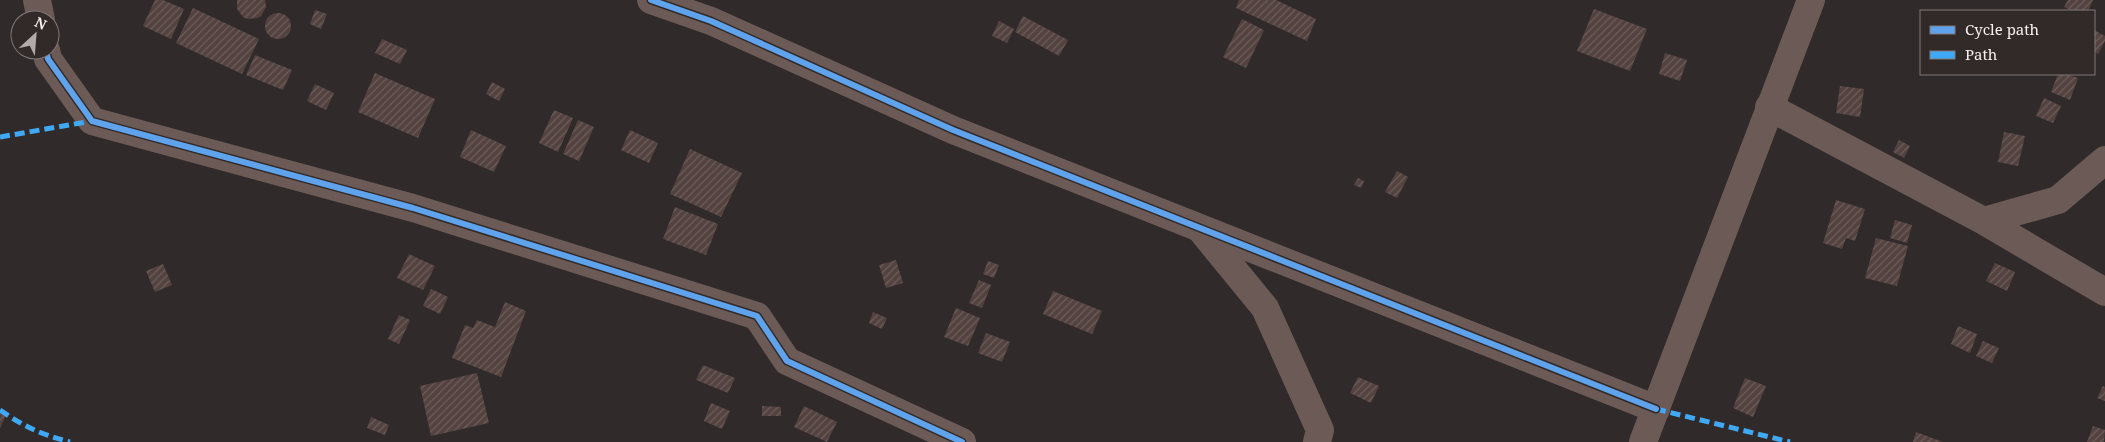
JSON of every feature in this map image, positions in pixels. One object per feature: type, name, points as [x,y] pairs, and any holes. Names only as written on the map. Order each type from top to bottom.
[{"type":"street","points":[[651,0],[710,21],[952,130],[1656,409]]},
{"type":"street","points":[[1643,442],[1811,0]]},
{"type":"street","points":[[49,60],[92,121],[413,208],[757,316],[787,361],[962,442]]},
{"type":"street","points":[[1769,107],[1984,221],[2105,292]]},
{"type":"street","points":[[1984,221],[2058,200],[2105,160]]},
{"type":"street","points":[[1201,230],[1265,308],[1320,430],[1317,442]]},
{"type":"building","points":[[155,0],[163,0],[184,9],[171,39],[143,26]]},
{"type":"building","points":[[237,0],[265,0],[266,7],[261,16],[247,19],[237,9]]},
{"type":"building","points":[[1239,0],[1276,0],[1316,19],[1307,41],[1236,8]]},
{"type":"building","points":[[2068,0],[2093,0],[2088,10],[2071,10],[2064,7]]},
{"type":"building","points":[[193,8],[259,39],[242,74],[176,43]]},
{"type":"building","points":[[1594,9],[1647,29],[1630,71],[1577,51]]},
{"type":"building","points":[[315,10],[327,14],[321,29],[310,24]]},
{"type":"building","points":[[278,13],[287,17],[291,26],[287,35],[278,39],[269,35],[265,26],[269,17]]},
{"type":"building","points":[[1023,16],[1068,40],[1059,56],[1015,32]]},
{"type":"building","points":[[1242,19],[1264,30],[1246,68],[1223,57]]},
{"type":"building","points":[[999,21],[1014,29],[1007,43],[992,36]]},
{"type":"building","points":[[2095,31],[2105,36],[2105,41],[2098,54],[2095,52]]},
{"type":"building","points":[[382,39],[407,50],[400,64],[375,53]]},
{"type":"building","points":[[1665,53],[1687,60],[1680,81],[1659,74]]},
{"type":"building","points":[[255,55],[292,70],[283,90],[246,75]]},
{"type":"building","points":[[375,73],[435,99],[418,138],[358,112]]},
{"type":"building","points":[[2058,75],[2069,75],[2078,78],[2070,100],[2051,92]]},
{"type":"building","points":[[492,82],[505,89],[499,101],[486,94]]},
{"type":"building","points":[[315,84],[334,93],[326,110],[307,101]]},
{"type":"building","points":[[1840,86],[1864,89],[1860,117],[1836,113]]},
{"type":"building","points":[[2044,98],[2061,106],[2053,123],[2036,116]]},
{"type":"building","points":[[554,110],[573,118],[558,152],[539,143]]},
{"type":"building","points":[[578,120],[594,127],[579,161],[563,154]]},
{"type":"building","points":[[471,130],[506,146],[494,172],[460,157]]},
{"type":"building","points":[[630,130],[658,143],[649,163],[621,150]]},
{"type":"building","points":[[2004,132],[2025,136],[2018,166],[1998,162]]},
{"type":"building","points":[[1899,140],[1910,146],[1904,158],[1893,152]]},
{"type":"building","points":[[690,149],[742,173],[721,217],[670,194]]},
{"type":"building","points":[[1397,171],[1408,177],[1397,198],[1385,192]]},
{"type":"building","points":[[1358,178],[1364,181],[1361,188],[1354,185]]},
{"type":"building","points":[[1836,200],[1865,209],[1855,241],[1846,238],[1842,249],[1823,243]]},
{"type":"building","points":[[675,207],[718,224],[706,255],[663,239]]},
{"type":"building","points":[[1895,220],[1912,225],[1907,243],[1890,238]]},
{"type":"building","points":[[1876,238],[1908,246],[1897,286],[1865,278]]},
{"type":"building","points":[[409,254],[435,266],[423,290],[397,278]]},
{"type":"building","points":[[896,260],[903,283],[886,288],[879,265]]},
{"type":"building","points":[[988,261],[999,265],[994,278],[983,274]]},
{"type":"building","points":[[1995,263],[2015,272],[2007,291],[1986,281]]},
{"type":"building","points":[[163,264],[172,285],[155,292],[146,271]]},
{"type":"building","points":[[979,280],[991,285],[982,308],[969,303]]},
{"type":"building","points":[[431,289],[448,297],[440,314],[423,306]]},
{"type":"building","points":[[1053,291],[1102,311],[1092,334],[1043,314]]},
{"type":"building","points":[[505,302],[526,311],[501,377],[452,358],[465,325],[473,328],[477,320],[495,327]]},
{"type":"building","points":[[956,308],[980,318],[968,346],[944,337]]},
{"type":"building","points":[[873,312],[887,318],[882,329],[869,323]]},
{"type":"building","points":[[399,315],[410,320],[399,344],[388,339]]},
{"type":"building","points":[[1958,326],[1977,334],[1970,353],[1951,344]]},
{"type":"building","points":[[986,333],[1010,342],[1002,362],[978,353]]},
{"type":"building","points":[[1983,341],[1999,348],[1992,363],[1976,356]]},
{"type":"building","points":[[703,365],[735,378],[728,393],[696,380]]},
{"type":"building","points":[[477,373],[489,423],[431,436],[420,386]]},
{"type":"building","points":[[1358,377],[1379,386],[1371,403],[1350,393]]},
{"type":"building","points":[[1745,378],[1766,386],[1753,417],[1733,408]]},
{"type":"building","points":[[2103,386],[2105,387],[2105,401],[2097,398]]},
{"type":"building","points":[[711,403],[730,411],[722,429],[704,421]]},
{"type":"building","points":[[762,406],[781,407],[781,416],[762,416]]},
{"type":"building","points":[[804,406],[837,422],[827,442],[794,427]]},
{"type":"building","points":[[0,412],[6,415],[0,428]]},
{"type":"building","points":[[371,417],[389,425],[385,435],[367,428]]},
{"type":"building","points":[[2093,426],[2105,430],[2104,442],[2087,442]]},
{"type":"building","points":[[1916,432],[1943,442],[1913,442]]},
{"type":"marked path","points":[[0,137],[92,121]]},
{"type":"marked path","points":[[1656,409],[1790,442]]},
{"type":"marked path","points":[[0,410],[33,429],[70,442]]},
{"type":"cycle path","points":[[651,0],[711,21],[953,130],[1656,409]]},
{"type":"cycle path","points":[[49,60],[92,121],[413,208],[757,316],[787,361],[962,442]]}]
